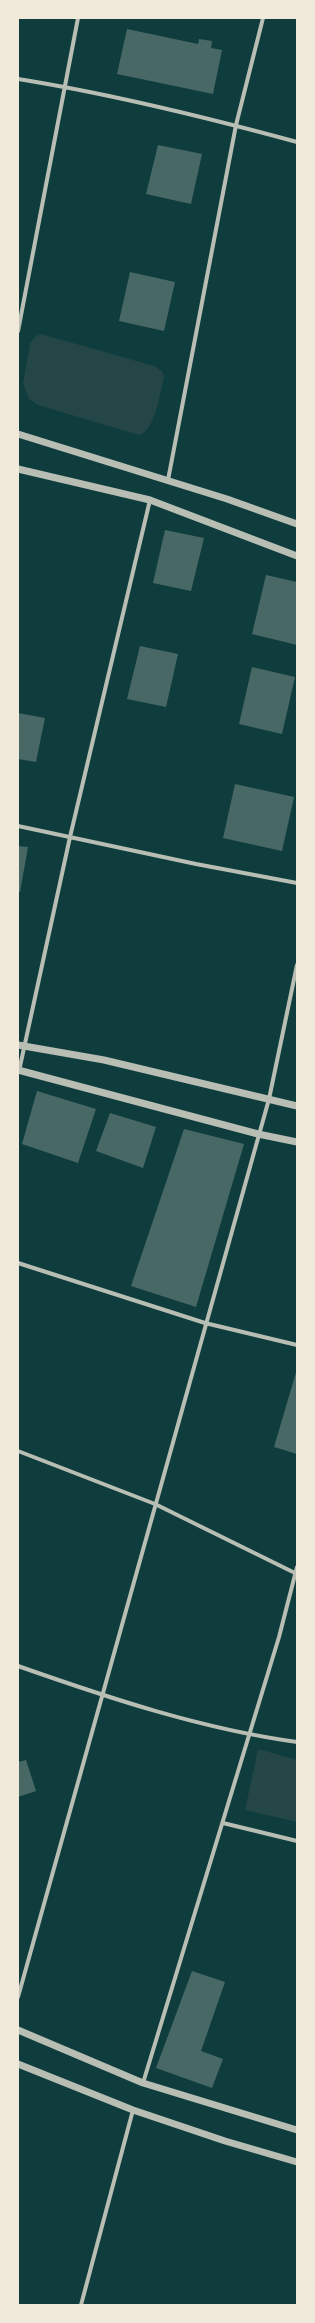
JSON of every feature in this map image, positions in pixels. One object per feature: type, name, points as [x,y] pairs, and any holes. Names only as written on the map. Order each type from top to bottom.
[{"type":"street","points":[[18,331],[78,18]]},
{"type":"street","points":[[168,480],[236,125],[263,18]]},
{"type":"street","points":[[18,79],[65,87],[236,125],[297,142]]},
{"type":"street","points":[[18,434],[168,480],[297,524]]},
{"type":"street","points":[[18,469],[150,500],[297,556]]},
{"type":"street","points":[[150,500],[21,1046],[18,1072],[258,1134],[297,1142]]},
{"type":"street","points":[[18,826],[297,882]]},
{"type":"street","points":[[18,1997],[154,1504],[269,1098],[297,965]]},
{"type":"street","points":[[21,1046],[104,1060],[269,1098],[297,1106]]},
{"type":"street","points":[[18,1263],[205,1323],[297,1345]]},
{"type":"street","points":[[18,1451],[154,1504],[296,1574]]},
{"type":"street","points":[[143,2082],[279,1637],[297,1567]]},
{"type":"street","points":[[18,1666],[101,1695],[249,1735],[297,1742]]},
{"type":"street","points":[[223,1823],[297,1841]]},
{"type":"street","points":[[18,2030],[143,2082],[297,2130]]},
{"type":"street","points":[[18,2064],[133,2110],[224,2141],[297,2162]]},
{"type":"street","points":[[81,2305],[133,2110]]},
{"type":"shaded area","points":[[41,334],[154,366],[162,371],[164,377],[159,401],[153,419],[145,432],[139,435],[38,405],[29,399],[23,384],[30,343],[36,336]]},
{"type":"shaded area","points":[[258,1749],[297,1760],[297,1822],[245,1810]]},
{"type":"building","points":[[127,29],[198,44],[199,39],[212,41],[211,48],[222,50],[213,94],[117,74]]},
{"type":"building","points":[[158,145],[202,154],[191,204],[146,194]]},
{"type":"building","points":[[130,272],[175,282],[164,331],[119,321]]},
{"type":"building","points":[[165,530],[204,538],[191,591],[153,583]]},
{"type":"building","points":[[266,575],[297,582],[297,645],[252,634]]},
{"type":"building","points":[[140,646],[178,654],[166,707],[127,699]]},
{"type":"building","points":[[252,667],[295,677],[282,734],[239,724]]},
{"type":"building","points":[[18,713],[45,718],[36,762],[18,759]]},
{"type":"building","points":[[235,784],[294,797],[282,851],[223,838]]},
{"type":"building","points":[[18,846],[28,847],[20,892],[18,892]]},
{"type":"building","points":[[37,1091],[96,1109],[78,1163],[22,1144]]},
{"type":"building","points":[[110,1113],[156,1127],[143,1168],[96,1151]]},
{"type":"building","points":[[184,1129],[244,1144],[196,1307],[131,1286]]},
{"type":"building","points":[[297,1369],[297,1454],[274,1447]]},
{"type":"building","points":[[26,1760],[36,1791],[18,1797],[18,1762]]},
{"type":"building","points":[[192,1971],[225,1982],[201,2051],[223,2059],[212,2088],[156,2068]]}]
